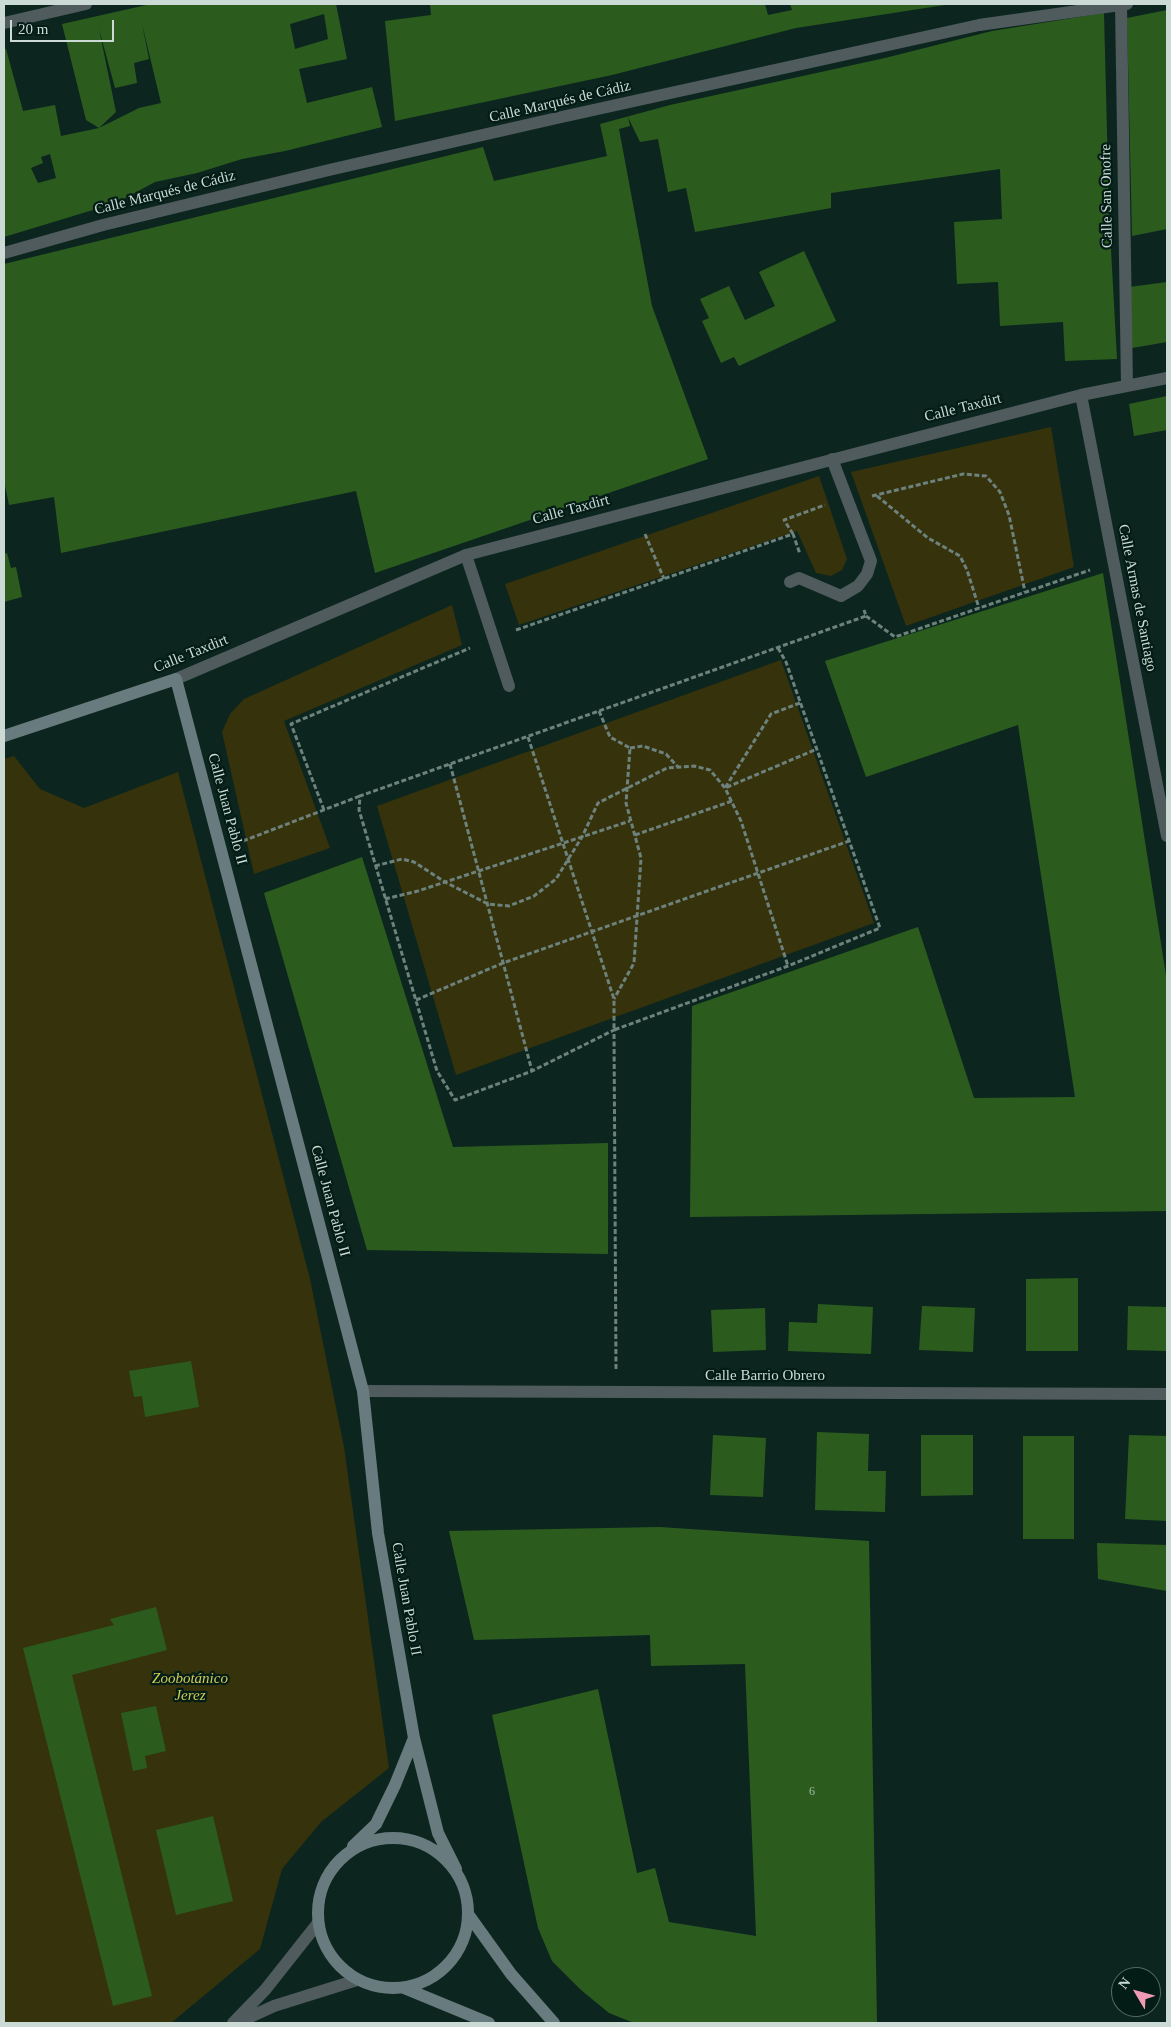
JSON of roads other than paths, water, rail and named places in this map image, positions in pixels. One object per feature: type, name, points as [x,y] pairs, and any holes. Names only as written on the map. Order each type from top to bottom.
[{"type":"main road","name":"Calle Taxdirt","points":[[4,736],[176,679]]},
{"type":"main road","name":"Calle Juan Pablo II","points":[[176,679],[363,1391],[378,1533],[414,1738],[438,1833],[456,1869]]},
{"type":"main road","points":[[346,1854],[366,1842],[392,1837],[420,1842],[440,1852],[456,1869],[466,1887],[468,1914],[465,1940],[449,1965],[428,1981],[404,1988],[376,1987],[357,1980],[334,1961],[323,1942],[318,1923],[318,1907],[322,1888],[332,1868],[346,1854],[376,1824],[395,1785],[414,1738]]},
{"type":"main road","points":[[468,1914],[511,1974],[554,2023]]},
{"type":"main road","points":[[404,1988],[489,2023]]},
{"type":"street","points":[[4,23],[86,4]]},
{"type":"street","name":"Calle Marqués de Cádiz","points":[[4,253],[103,225],[329,170],[960,29],[1124,4]]},
{"type":"street","name":"Calle San Onofre","points":[[1124,4],[1127,386]]},
{"type":"street","name":"Calle Taxdirt","points":[[176,679],[466,555],[1081,395],[1167,378]]},
{"type":"street","name":"Calle Armas de Santiago","points":[[1081,395],[1167,836]]},
{"type":"street","points":[[790,582],[799,578],[841,596],[858,586],[867,574],[872,561],[832,459]]},
{"type":"street","points":[[466,555],[509,686]]},
{"type":"street","name":"Calle Barrio Obrero","points":[[363,1391],[1167,1394]]},
{"type":"street","points":[[233,2023],[270,1984],[318,1923]]},
{"type":"street","points":[[237,2023],[274,2006],[357,1980]]},
{"type":"park label","name":"Zoobotánico Jerez","points":[[190,1688]]}]
